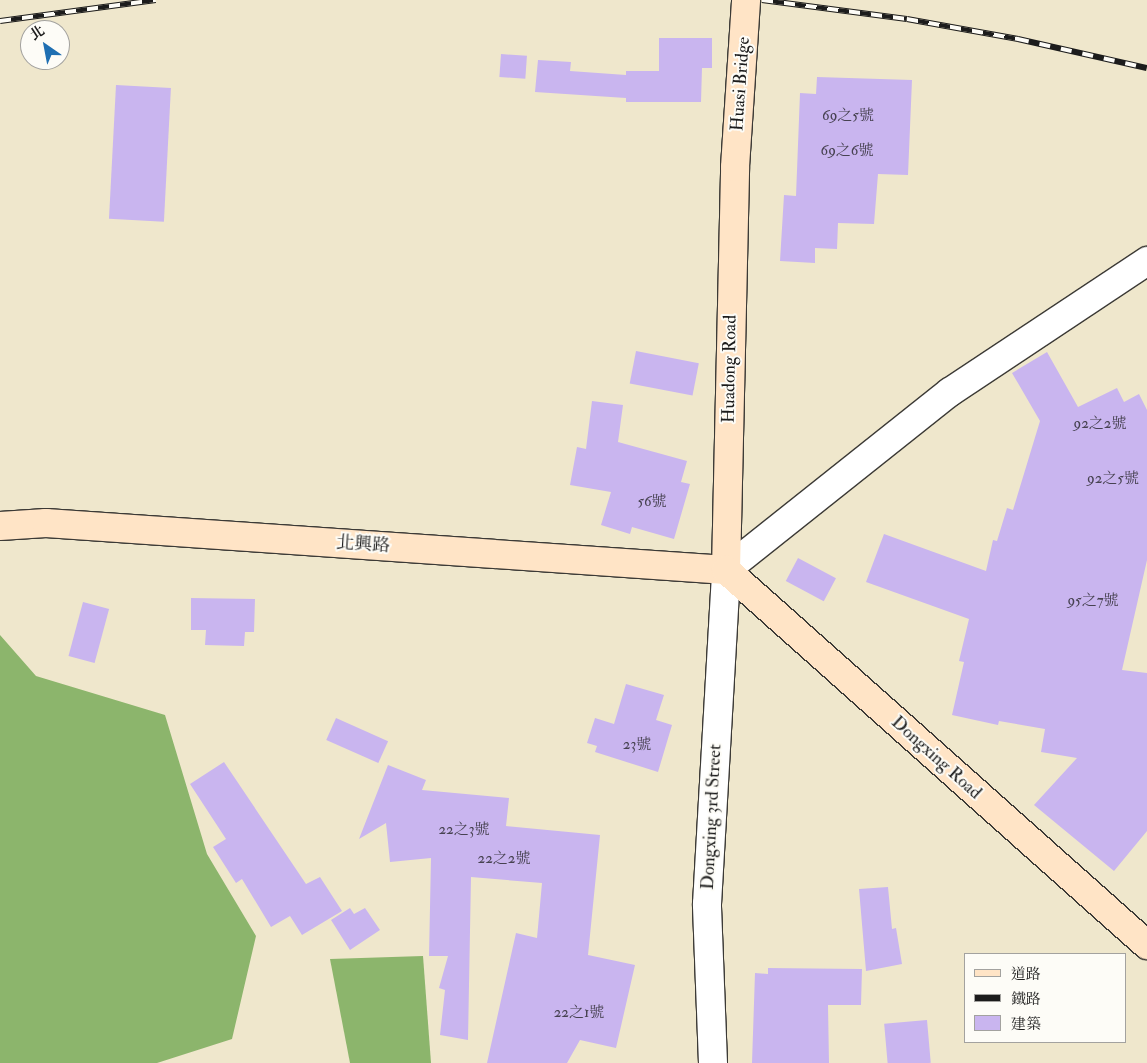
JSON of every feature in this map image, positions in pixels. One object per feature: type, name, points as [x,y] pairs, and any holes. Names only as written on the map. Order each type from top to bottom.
[{"type":"street","name":"Huasi Bridge","points":[[735,167],[746,0]]},
{"type":"street","name":"Huadong Road","points":[[726,570],[735,167]]},
{"type":"street","points":[[726,570],[950,392],[1147,261]]},
{"type":"street","name":"北興路","points":[[0,526],[46,523],[726,570]]},
{"type":"street","name":"Dongxing Road","points":[[726,570],[1147,945]]},
{"type":"street","name":"Dongxing 3rd Street","points":[[713,1063],[707,904],[726,570]]},
{"type":"green space","points":[[0,635],[36,676],[165,715],[207,854],[256,936],[232,1039],[157,1063],[0,1063]]},
{"type":"green space","points":[[423,956],[431,1063],[350,1063],[330,959]]},
{"type":"building","points":[[659,38],[712,38],[712,68],[702,68],[701,102],[626,102],[626,98],[535,92],[538,60],[571,62],[570,71],[626,75],[626,71],[659,71]]},
{"type":"building","points":[[501,54],[527,56],[525,79],[499,77]]},
{"type":"building","points":[[817,77],[912,80],[908,175],[878,174],[874,224],[838,223],[837,249],[815,248],[815,263],[780,261],[784,195],[796,196],[800,93],[816,94]]},
{"type":"building","points":[[116,85],[171,88],[164,222],[109,219]]},
{"type":"building","points":[[636,351],[699,363],[693,396],[630,383]]},
{"type":"building","points":[[1047,352],[1078,407],[1117,388],[1124,402],[1139,394],[1147,410],[1147,560],[1122,670],[1147,673],[1147,831],[1114,871],[1034,805],[1077,758],[1041,752],[1045,729],[999,721],[998,725],[952,715],[964,662],[959,661],[969,619],[866,582],[884,534],[986,571],[993,540],[997,541],[1007,508],[1013,510],[1040,421],[1012,373]]},
{"type":"building","points":[[592,401],[623,405],[618,442],[687,461],[681,482],[690,484],[674,539],[632,527],[630,534],[601,525],[611,492],[570,485],[577,447],[586,449]]},
{"type":"building","points":[[798,558],[836,578],[824,601],[786,581]]},
{"type":"building","points":[[191,598],[255,599],[254,632],[245,632],[244,646],[205,645],[206,630],[191,630]]},
{"type":"building","points":[[83,602],[109,609],[95,663],[69,656]]},
{"type":"building","points":[[626,684],[664,695],[656,720],[672,725],[658,772],[595,752],[597,746],[587,743],[595,718],[614,724]]},
{"type":"building","points":[[336,718],[388,741],[378,763],[326,740]]},
{"type":"building","points":[[224,762],[306,884],[320,877],[342,911],[302,935],[290,916],[271,927],[242,879],[236,883],[213,847],[226,839],[190,784]]},
{"type":"building","points":[[388,765],[426,780],[422,790],[509,798],[506,826],[600,835],[588,955],[635,965],[616,1048],[580,1040],[567,1063],[487,1063],[516,933],[537,938],[542,883],[471,877],[468,1040],[440,1035],[445,990],[439,988],[448,956],[429,956],[431,858],[390,862],[386,823],[359,839]]},
{"type":"building","points":[[888,887],[892,929],[896,928],[902,964],[866,971],[859,889]]},
{"type":"building","points":[[350,908],[354,914],[365,908],[380,930],[350,950],[331,920]]},
{"type":"building","points":[[768,968],[862,969],[861,1005],[828,1005],[829,1063],[752,1063],[755,973],[768,974]]},
{"type":"building","points":[[927,1020],[931,1063],[888,1063],[884,1024]]},
{"type":"railway","points":[[0,21],[156,0]]},
{"type":"railway","points":[[762,0],[907,19],[1018,39],[1147,68]]}]
